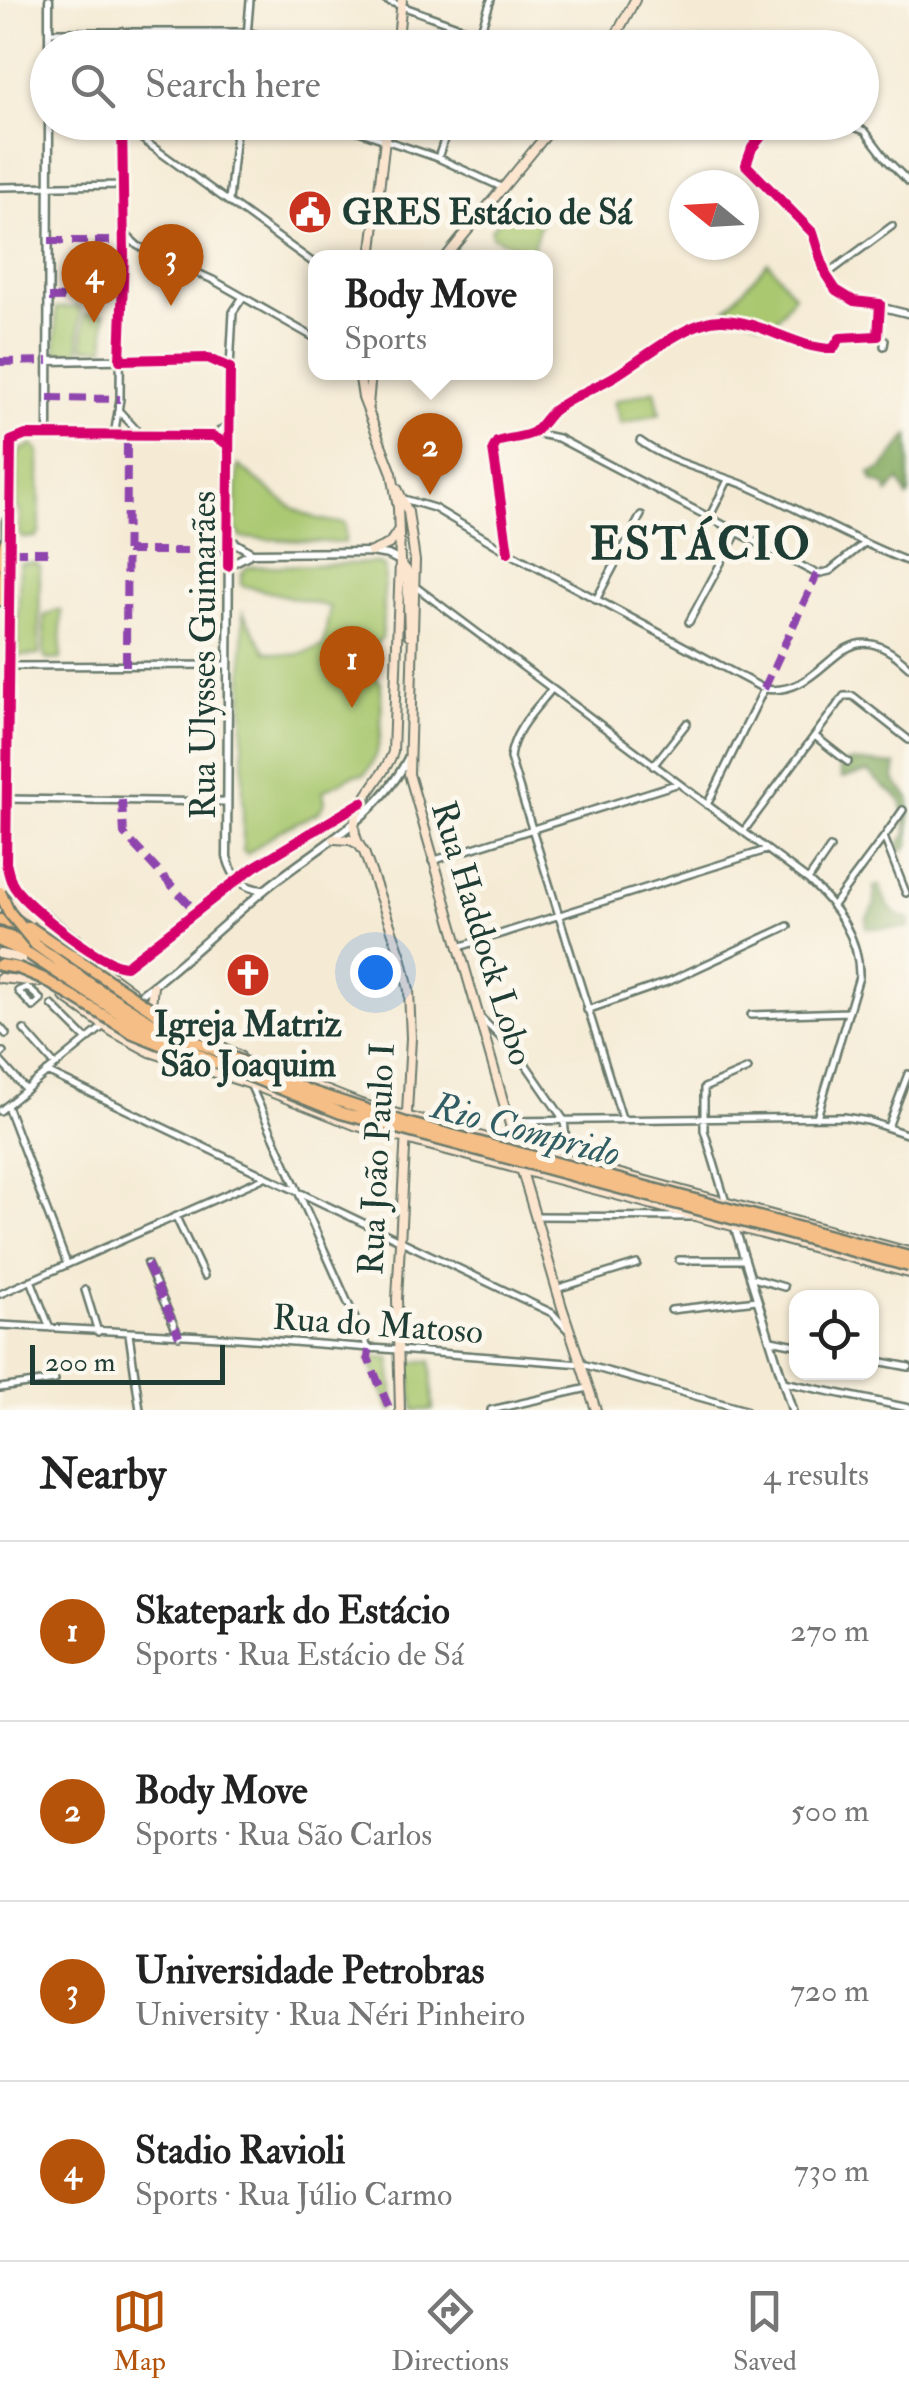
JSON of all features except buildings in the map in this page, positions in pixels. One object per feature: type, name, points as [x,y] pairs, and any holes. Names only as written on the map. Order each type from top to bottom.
[{"type":"highway","points":[[0,600],[8,554],[8,521]]},
{"type":"highway","points":[[0,893],[33,950],[133,1022],[210,1060],[370,1122],[909,1270]]},
{"type":"highway","points":[[0,906],[206,1044]]},
{"type":"highway","points":[[0,920],[25,926]]},
{"type":"highway","points":[[0,935],[33,950],[127,1008],[292,1084],[377,1115],[909,1255]]},
{"type":"highway","points":[[0,935],[65,956],[190,1035]]},
{"type":"highway","points":[[0,971],[42,978],[131,1032],[210,1060]]},
{"type":"main road","points":[[618,30],[634,0]]},
{"type":"main road","points":[[398,30],[402,3]]},
{"type":"main road","points":[[371,250],[385,140]]},
{"type":"main road","points":[[451,250],[542,140]]},
{"type":"main road","points":[[359,380],[394,484],[404,500],[413,536],[416,587],[412,650]]},
{"type":"main road","points":[[368,410],[370,380]]},
{"type":"main road","points":[[353,823],[362,802],[384,776],[393,752],[400,562],[394,484]]},
{"type":"main road","points":[[0,564],[8,521]]},
{"type":"main road","points":[[371,552],[388,544],[398,531]]},
{"type":"main road","points":[[400,562],[406,570],[412,650]]},
{"type":"main road","name":"Rua Haddock Lobo","points":[[412,650],[408,758],[411,788],[511,1120],[559,1311],[596,1410]]},
{"type":"main road","name":"Rua João Paulo I","points":[[353,823],[402,956],[409,990],[411,1038],[400,1241],[400,1410]]},
{"type":"main road","points":[[334,838],[358,844]]},
{"type":"main road","points":[[0,893],[96,958]]},
{"type":"main road","points":[[74,943],[190,1035],[248,1072],[357,1126],[909,1270]]},
{"type":"main road","points":[[0,954],[44,968],[172,1061]]},
{"type":"main road","points":[[20,973],[45,984],[104,1026],[187,1066],[248,1072],[842,1231],[909,1255]]},
{"type":"main road","points":[[151,1005],[153,986]]},
{"type":"main road","points":[[187,1066],[183,1050],[190,1035]]},
{"type":"main road","points":[[357,1126],[361,1104]]},
{"type":"main road","points":[[835,1253],[842,1231]]},
{"type":"street","points":[[49,0],[50,30]]},
{"type":"street","points":[[248,30],[250,0]]},
{"type":"street","points":[[385,0],[470,30]]},
{"type":"street","points":[[481,30],[490,0]]},
{"type":"street","points":[[48,436],[50,140]]},
{"type":"street","points":[[114,436],[120,412],[122,140]]},
{"type":"street","points":[[142,140],[308,259]]},
{"type":"street","points":[[229,200],[236,140]]},
{"type":"street","points":[[385,140],[438,158],[502,187]]},
{"type":"street","points":[[438,158],[444,140]]},
{"type":"street","points":[[758,140],[746,165],[773,188],[813,233],[826,274],[843,296],[909,314]]},
{"type":"street","points":[[872,140],[909,182]]},
{"type":"street","points":[[0,187],[123,184]]},
{"type":"street","points":[[826,274],[892,226]]},
{"type":"street","points":[[124,232],[138,246],[308,334]]},
{"type":"street","points":[[124,255],[138,246]]},
{"type":"street","points":[[48,361],[208,358],[230,368],[233,312],[242,297]]},
{"type":"street","points":[[878,336],[881,307]]},
{"type":"street","points":[[534,432],[546,417],[575,396],[690,329],[715,320],[761,328],[819,349],[833,349],[840,338],[878,336],[885,340],[884,346]]},
{"type":"street","name":"Rua Ulysses Guimarães","points":[[230,368],[228,857],[237,880]]},
{"type":"street","points":[[120,412],[142,436]]},
{"type":"street","points":[[74,943],[14,887],[6,863],[10,441],[26,435],[213,436],[230,422]]},
{"type":"street","points":[[508,552],[493,449],[500,440],[534,432],[550,434],[817,574],[830,572],[862,545]]},
{"type":"street","points":[[213,436],[227,444],[230,452]]},
{"type":"street","points":[[640,441],[862,545],[909,562]]},
{"type":"street","points":[[709,518],[728,479]]},
{"type":"street","points":[[404,500],[434,508],[764,689],[792,689],[841,651],[860,644],[885,646],[909,667]]},
{"type":"street","points":[[596,600],[642,515]]},
{"type":"street","points":[[688,622],[736,532]]},
{"type":"street","points":[[228,538],[252,553]]},
{"type":"street","points":[[228,566],[252,553],[371,552],[400,562]]},
{"type":"street","points":[[416,587],[808,880],[834,904],[859,968],[818,1117]]},
{"type":"street","points":[[9,666],[227,665]]},
{"type":"street","points":[[707,805],[764,689]]},
{"type":"street","points":[[551,690],[512,745],[510,758],[622,1118]]},
{"type":"street","points":[[743,832],[848,695],[909,740]]},
{"type":"street","points":[[653,766],[688,724]]},
{"type":"street","points":[[816,737],[848,762]]},
{"type":"street","points":[[139,996],[264,890],[353,823],[390,788],[408,758]]},
{"type":"street","points":[[432,861],[676,784]]},
{"type":"street","points":[[7,798],[228,802]]},
{"type":"street","points":[[96,958],[116,966],[132,964],[288,844],[362,802]]},
{"type":"street","points":[[834,904],[903,810]]},
{"type":"street","points":[[884,837],[906,893]]},
{"type":"street","points":[[808,880],[830,848]]},
{"type":"street","points":[[459,947],[766,850]]},
{"type":"street","points":[[237,880],[246,888],[264,890]]},
{"type":"street","points":[[588,1010],[670,982],[788,926]]},
{"type":"street","points":[[730,954],[734,966]]},
{"type":"street","points":[[20,973],[20,994],[33,1008],[41,1000],[32,990],[20,994]]},
{"type":"street","points":[[52,1006],[87,1040]]},
{"type":"street","points":[[751,1015],[850,1012]]},
{"type":"street","points":[[479,1016],[522,1059],[564,1120],[568,1160]]},
{"type":"street","points":[[0,1112],[114,1017]]},
{"type":"street","points":[[0,1027],[6,1034]]},
{"type":"street","points":[[24,1030],[55,1065]]},
{"type":"street","points":[[1,1056],[26,1090]]},
{"type":"street","points":[[748,1069],[704,1086],[702,1118],[792,1410]]},
{"type":"street","points":[[47,1072],[400,1241],[559,1311]]},
{"type":"street","points":[[248,1072],[369,1350]]},
{"type":"street","points":[[888,1128],[908,1074]]},
{"type":"street","points":[[6,1106],[67,1264]]},
{"type":"street","points":[[511,1120],[858,1118],[909,1135]]},
{"type":"street","points":[[0,1294],[265,1177]]},
{"type":"street","points":[[287,1187],[293,1178]]},
{"type":"street","points":[[535,1216],[688,1219],[693,1214]]},
{"type":"street","points":[[176,1216],[204,1276]]},
{"type":"street","points":[[679,1260],[745,1260]]},
{"type":"street","points":[[148,1264],[180,1336]]},
{"type":"street","points":[[556,1289],[636,1264]]},
{"type":"street","points":[[750,1277],[784,1287]]},
{"type":"street","points":[[31,1280],[50,1328]]},
{"type":"street","points":[[85,1290],[98,1332]]},
{"type":"street","points":[[671,1310],[757,1300]]},
{"type":"street","name":"Rua do Matoso","points":[[0,1325],[582,1364],[745,1410]]},
{"type":"street","points":[[130,1334],[138,1410]]},
{"type":"street","points":[[771,1340],[789,1344]]},
{"type":"street","points":[[879,1361],[909,1367]]},
{"type":"street","points":[[0,1388],[55,1380]]},
{"type":"street","points":[[783,1382],[909,1408]]},
{"type":"street","points":[[491,1410],[590,1387]]},
{"type":"green space","points":[[504,213],[541,221],[532,250],[522,250],[492,236],[491,230]]},
{"type":"green space","points":[[768,262],[794,295],[772,326],[726,309]]},
{"type":"green space","points":[[80,307],[79,352],[56,353],[56,308]]},
{"type":"green space","points":[[84,314],[105,314],[105,348],[83,348]]},
{"type":"green space","points":[[655,390],[660,413],[621,424],[614,401]]},
{"type":"green space","points":[[909,435],[907,497],[899,480],[888,493],[886,486],[873,481],[870,473],[882,469]]},
{"type":"green space","points":[[33,445],[39,452],[40,532],[36,537],[23,538],[19,533],[20,510],[16,509],[17,458],[20,450]]},
{"type":"green space","points":[[238,465],[300,511],[345,523],[345,543],[242,538],[235,529]]},
{"type":"green space","points":[[20,563],[36,563],[40,567],[39,655],[17,656]]},
{"type":"green space","points":[[376,563],[385,570],[382,638],[376,643],[381,730],[372,764],[365,774],[354,775],[323,791],[325,802],[319,812],[279,831],[247,854],[243,851],[243,613],[266,651],[295,654],[323,646],[330,607],[241,585],[241,575],[247,567]]},
{"type":"green space","points":[[61,610],[61,659],[47,660],[44,616]]},
{"type":"green space","points":[[851,761],[896,765],[894,780],[909,798],[909,844],[903,851],[897,846],[907,834],[900,800],[869,772],[842,778],[839,767]]},
{"type":"green space","points":[[880,885],[893,911],[909,918],[909,928],[867,928],[866,919],[875,904],[874,887]]},
{"type":"green space","points":[[368,1358],[390,1358],[394,1410],[390,1410]]},
{"type":"green space","points":[[431,1361],[433,1410],[414,1410],[409,1363]]},
{"type":"marked path","points":[[49,241],[124,241]]},
{"type":"marked path","points":[[49,298],[122,297]]},
{"type":"marked path","points":[[0,362],[48,361]]},
{"type":"marked path","points":[[48,398],[120,399]]},
{"type":"marked path","points":[[126,666],[127,436]]},
{"type":"marked path","points":[[126,551],[228,551]]},
{"type":"marked path","points":[[11,552],[48,552]]},
{"type":"marked path","points":[[764,689],[817,574]]},
{"type":"marked path","points":[[122,800],[124,834],[197,913]]},
{"type":"marked path","points":[[147,1264],[179,1336]]},
{"type":"marked path","points":[[369,1350],[368,1358],[390,1410]]},
{"type":"cycle path","points":[[122,140],[120,360],[208,358],[230,368],[228,566]]},
{"type":"cycle path","points":[[508,552],[493,449],[497,442],[534,432],[561,405],[615,376],[667,341],[696,326],[723,320],[765,329],[819,348],[833,349],[840,338],[878,336],[880,304],[854,301],[836,290],[826,275],[813,233],[746,165],[758,140]]},
{"type":"cycle path","points":[[229,452],[227,444],[213,436],[26,435],[11,441],[6,863],[10,878],[26,901],[53,924],[101,957],[126,966],[254,867],[362,802]]},
{"type":"place","name":"GRES Estácio de Sá","points":[[310,212]]},
{"type":"place","name":"Universidade Petrobras","points":[[171,306]]},
{"type":"place","name":"Stadio Ravioli","points":[[94,323]]},
{"type":"place","name":"Body Move","points":[[430,495]]},
{"type":"place","name":"Skatepark do Estácio","points":[[352,708]]},
{"type":"place","name":"Igreja Matriz São Joaquim","points":[[248,975]]},
{"type":"district","name":"ESTÁCIO","points":[[701,543]]},
{"type":"water label","name":"Rio Comprido","points":[[526,1129]]}]
